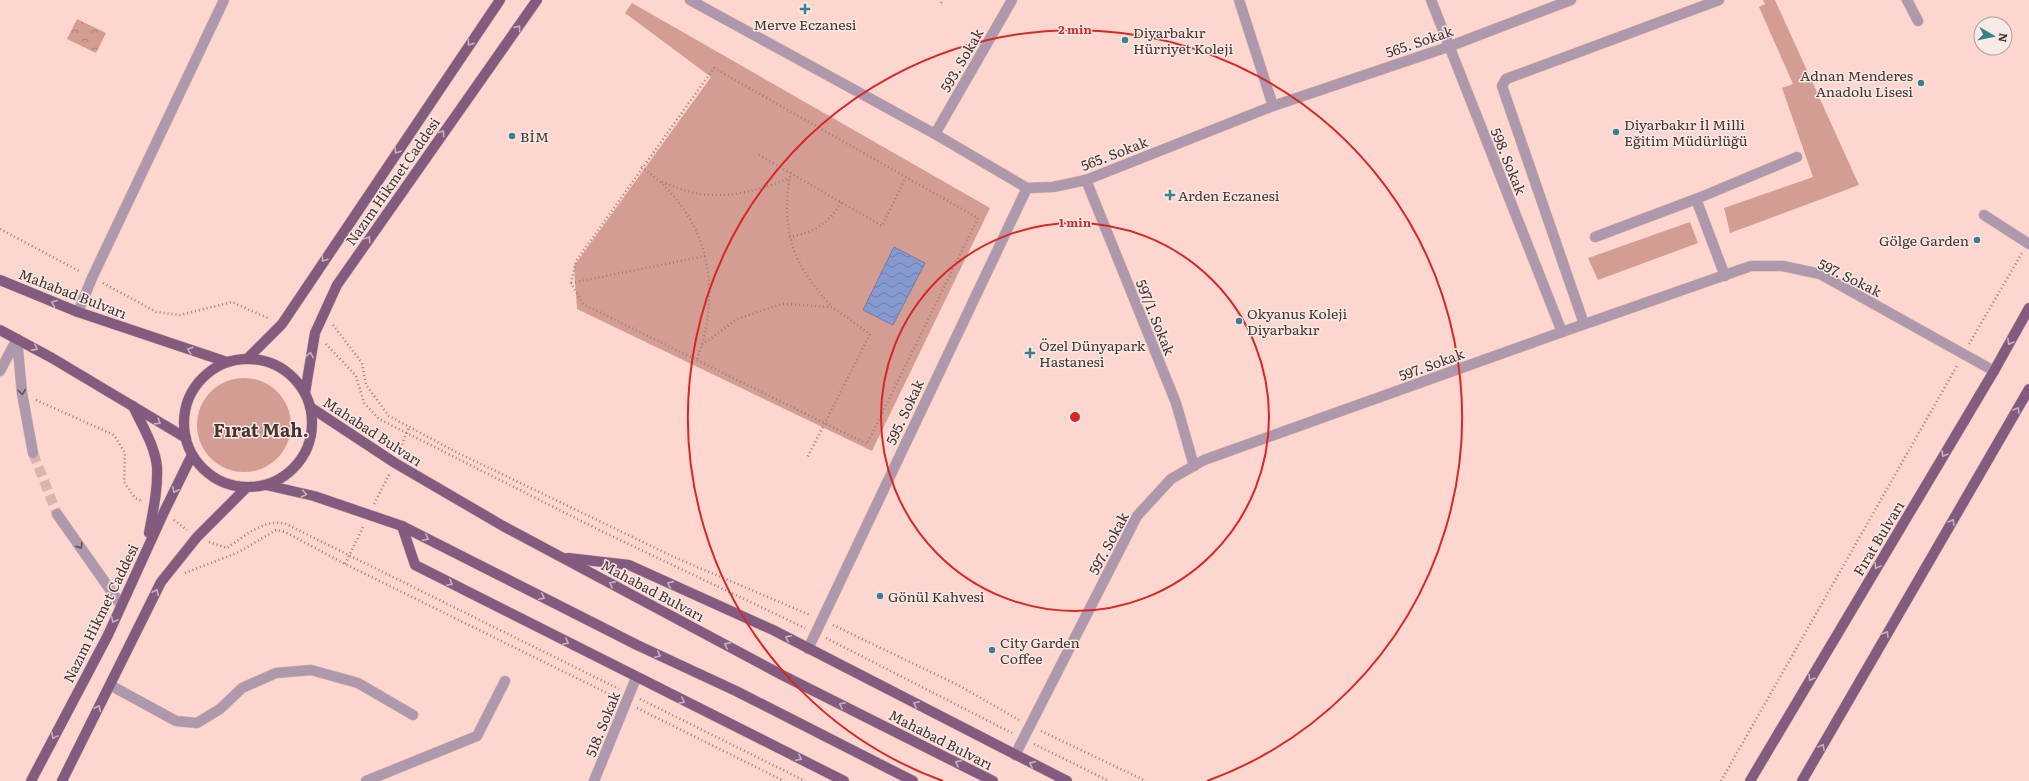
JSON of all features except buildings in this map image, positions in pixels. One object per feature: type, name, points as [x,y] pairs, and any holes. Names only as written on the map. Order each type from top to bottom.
[{"type":"main road","name":"Nazım Hikmet Caddesi","points":[[247,359],[282,324],[500,0]]},
{"type":"main road","name":"Nazım Hikmet Caddesi","points":[[305,393],[315,333],[337,285],[371,234],[537,0]]},
{"type":"main road","points":[[0,274],[14,287]]},
{"type":"main road","name":"Mahabad Bulvarı","points":[[0,280],[78,312],[227,362]]},
{"type":"main road","name":"Fırat Bulvarı","points":[[1750,781],[1994,371],[2029,308]]},
{"type":"main road","points":[[0,330],[186,438]]},
{"type":"main road","points":[[0,334],[17,339]]},
{"type":"main road","points":[[266,485],[284,476],[298,463],[308,446],[312,426],[310,407],[305,393],[294,379],[281,368],[265,361],[247,359],[227,362],[210,371],[196,384],[188,401],[184,420],[186,438],[192,455],[202,468],[215,478],[230,485],[247,487],[266,485],[314,496],[402,526],[637,645],[736,691],[913,781]]},
{"type":"main road","points":[[1802,781],[2029,389]]},
{"type":"main road","points":[[133,406],[147,435],[157,466],[156,494],[159,509]]},
{"type":"main road","name":"Mahabad Bulvarı","points":[[310,407],[395,463],[503,526],[782,675],[993,781]]},
{"type":"main road","name":"Nazım Hikmet Caddesi","points":[[31,781],[121,605],[146,549],[159,509],[192,455]]},
{"type":"main road","points":[[62,781],[160,582],[197,537],[247,487]]},
{"type":"main road","points":[[402,526],[415,565],[636,678],[844,781]]},
{"type":"main road","points":[[561,557],[629,565],[773,630],[1066,781]]},
{"type":"street","points":[[78,312],[92,278],[224,0]]},
{"type":"street","points":[[690,0],[934,134],[1027,188]]},
{"type":"street","name":"593. Sokak","points":[[934,134],[1012,0]]},
{"type":"street","points":[[1239,0],[1273,106]]},
{"type":"street","name":"598. Sokak","points":[[1431,0],[1448,47],[1562,332]]},
{"type":"street","name":"565. Sokak","points":[[1027,188],[1053,187],[1086,180],[1273,106],[1448,47],[1571,0]]},
{"type":"street","points":[[1584,324],[1502,86],[1506,79],[1719,0]]},
{"type":"street","points":[[1907,0],[1918,21]]},
{"type":"street","points":[[1595,237],[1696,199],[1797,157]]},
{"type":"street","name":"597/1. Sokak","points":[[1086,180],[1176,404],[1194,466]]},
{"type":"street","name":"595. Sokak","points":[[808,649],[1027,188]]},
{"type":"street","points":[[1696,199],[1725,276]]},
{"type":"street","points":[[1984,215],[2028,244]]},
{"type":"street","name":"597. Sokak","points":[[1015,755],[1138,516],[1171,479],[1204,460],[1584,324],[1752,266],[1783,266],[1820,274],[1994,371]]},
{"type":"street","points":[[0,372],[17,339]]},
{"type":"street","points":[[17,339],[22,393],[33,453]]},
{"type":"street","points":[[57,514],[121,605]]},
{"type":"street","points":[[110,685],[176,721],[197,722],[220,709],[242,688],[276,673],[311,670],[358,683],[413,715]]},
{"type":"street","name":"518. Sokak","points":[[594,781],[636,678]]},
{"type":"street","points":[[366,781],[477,736],[505,681]]},
{"type":"path","points":[[714,68],[978,218],[868,444],[583,304],[571,284],[576,261],[641,167],[714,68]]},
{"type":"path","points":[[760,155],[882,226],[906,177]]},
{"type":"path","points":[[641,167],[662,182],[677,199],[692,223],[705,256],[710,274],[708,324],[697,359]]},
{"type":"path","points":[[791,172],[787,194],[789,237],[804,272],[832,307],[870,334],[808,458]]},
{"type":"path","points":[[662,182],[700,194],[718,195],[754,190],[789,178]]},
{"type":"path","points":[[789,237],[805,234],[819,227],[830,219],[841,202]]},
{"type":"path","points":[[0,229],[156,312],[180,315],[232,302],[282,324]]},
{"type":"path","points":[[1721,781],[1963,354],[2028,244]]},
{"type":"path","points":[[571,284],[705,256]]},
{"type":"path","points":[[702,345],[737,319],[763,309],[782,304],[832,307]]},
{"type":"path","points":[[324,312],[362,363],[366,385],[389,416],[456,452],[674,558],[821,620],[960,686],[1030,726],[1146,781]]},
{"type":"path","points":[[315,333],[356,376],[364,403],[379,419],[599,530],[816,633],[1023,739],[1109,781]]},
{"type":"path","points":[[22,393],[114,435],[125,453],[124,482],[135,498],[159,509],[197,537],[227,548],[268,523],[277,522],[286,524],[628,698],[784,781]]},
{"type":"path","points":[[346,564],[395,463],[409,427]]},
{"type":"path","points":[[182,574],[239,552],[276,530],[285,532],[346,564],[805,781]]},
{"type":"green space","points":[[1763,0],[1775,0],[1859,185],[1730,233],[1724,208],[1813,177],[1782,88],[1793,84],[1759,7],[1765,4]]},
{"type":"green space","points":[[632,3],[990,208],[872,451],[577,309],[574,266],[711,77],[625,13]]},
{"type":"green space","points":[[77,19],[106,33],[96,53],[67,39]]},
{"type":"green space","points":[[1690,222],[1698,243],[1598,280],[1588,258]]},
{"type":"green space","points":[[244,378],[262,382],[277,392],[287,407],[291,425],[287,443],[277,458],[262,468],[244,472],[226,468],[211,458],[201,443],[197,425],[201,407],[211,392],[226,382]]},
{"type":"water","points":[[894,247],[925,263],[893,325],[863,310]]},
{"type":"tunnel","points":[[33,453],[57,514]]},
{"type":"place","name":"Merve Eczanesi","points":[[805,9]]},
{"type":"place","name":"Diyarbakır Hürriyet Koleji","points":[[1125,40]]},
{"type":"place","name":"Adnan Menderes Anadolu Lisesi","points":[[1921,83]]},
{"type":"place","name":"Diyarbakır İl Milli Eğitim Müdürlüğü","points":[[1616,132]]},
{"type":"place","name":"BİM","points":[[512,136]]},
{"type":"place","name":"Arden Eczanesi","points":[[1170,195]]},
{"type":"place","name":"Gölge Garden","points":[[1977,240]]},
{"type":"place","name":"Okyanus Koleji Diyarbakır","points":[[1239,321]]},
{"type":"place","name":"Özel Dünyapark Hastanesi","points":[[1030,353]]},
{"type":"place","name":"Gönül Kahvesi","points":[[880,596]]},
{"type":"place","name":"City Garden Coffee","points":[[992,650]]},
{"type":"district","name":"Fırat Mah.","points":[[261,429]]}]
